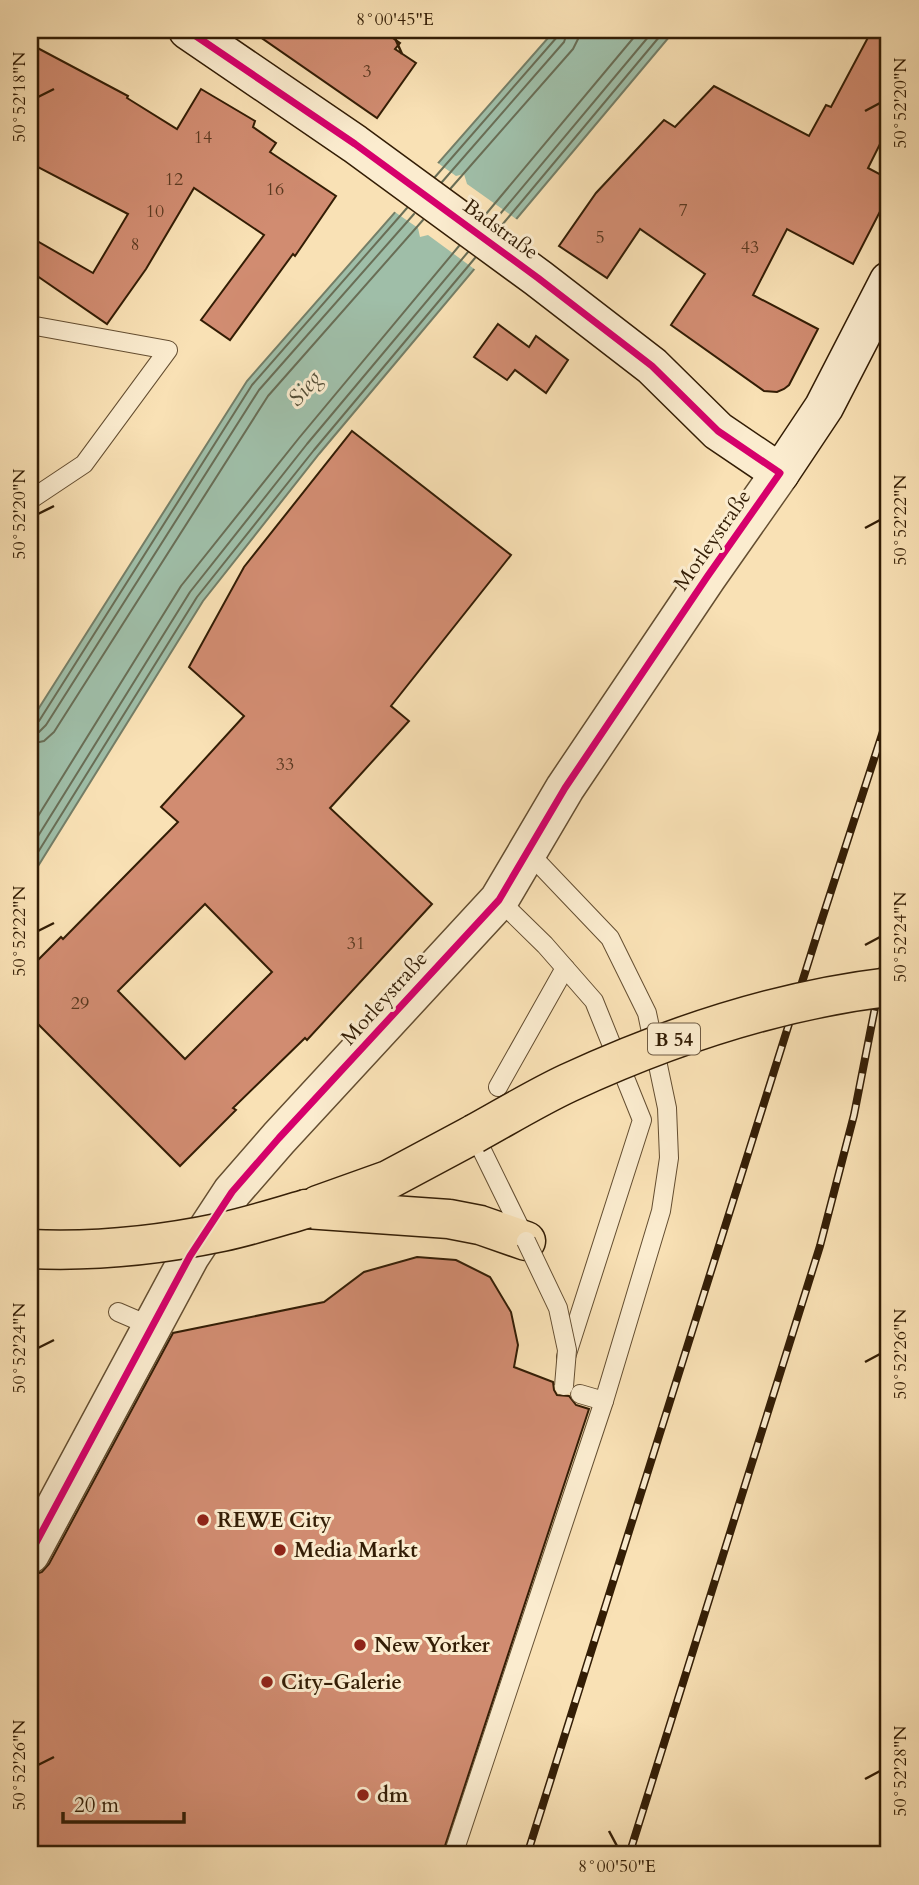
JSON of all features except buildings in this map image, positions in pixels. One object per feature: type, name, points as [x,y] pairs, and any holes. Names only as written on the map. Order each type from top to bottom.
[{"type":"main road","name":"B 54","points":[[30,1249],[140,1246],[224,1232],[306,1209],[388,1180],[566,1084],[662,1043],[762,1011],[865,990],[889,988]]},
{"type":"main road","points":[[306,1209],[449,1219],[480,1225],[526,1241]]},
{"type":"street","name":"Badstraße","points":[[188,30],[355,144],[538,278],[652,366],[719,430],[780,474]]},
{"type":"street","name":"Morleystraße","points":[[30,1554],[190,1256],[232,1192],[499,900],[565,788],[824,407],[889,281]]},
{"type":"lane","points":[[30,325],[168,350],[84,464],[30,500]]},
{"type":"lane","points":[[453,1855],[604,1401],[661,1210],[670,1158],[667,1108],[647,1013],[610,939],[528,852]]},
{"type":"lane","points":[[499,900],[594,1001],[642,1120],[567,1388]]},
{"type":"lane","points":[[498,1087],[565,968]]},
{"type":"lane","points":[[474,1134],[558,1308],[567,1350],[567,1388]]},
{"type":"lane","points":[[118,1312],[153,1327]]},
{"type":"lane","points":[[567,1388],[604,1401]]},
{"type":"water","name":"Sieg","points":[[555,30],[675,30],[319,454],[203,601],[30,879],[30,722],[247,381]]},
{"type":"pier","points":[[435,161],[456,176],[464,174],[467,184],[519,221],[477,271],[428,235],[420,237],[418,228],[392,210]]},
{"type":"railway","points":[[527,1855],[889,713]]},
{"type":"railway","points":[[629,1855],[820,1246],[854,1115],[889,936]]},
{"type":"cycle path","points":[[30,1554],[190,1256],[232,1192],[499,900],[565,788],[780,473],[718,431],[652,366],[538,278],[355,144],[190,32],[192,30]]},
{"type":"place","name":"REWE City","points":[[203,1520]]},
{"type":"place","name":"Media Markt","points":[[280,1550]]},
{"type":"place","name":"New Yorker","points":[[360,1645]]},
{"type":"place","name":"City-Galerie","points":[[267,1682]]},
{"type":"place","name":"dm","points":[[363,1795]]}]
